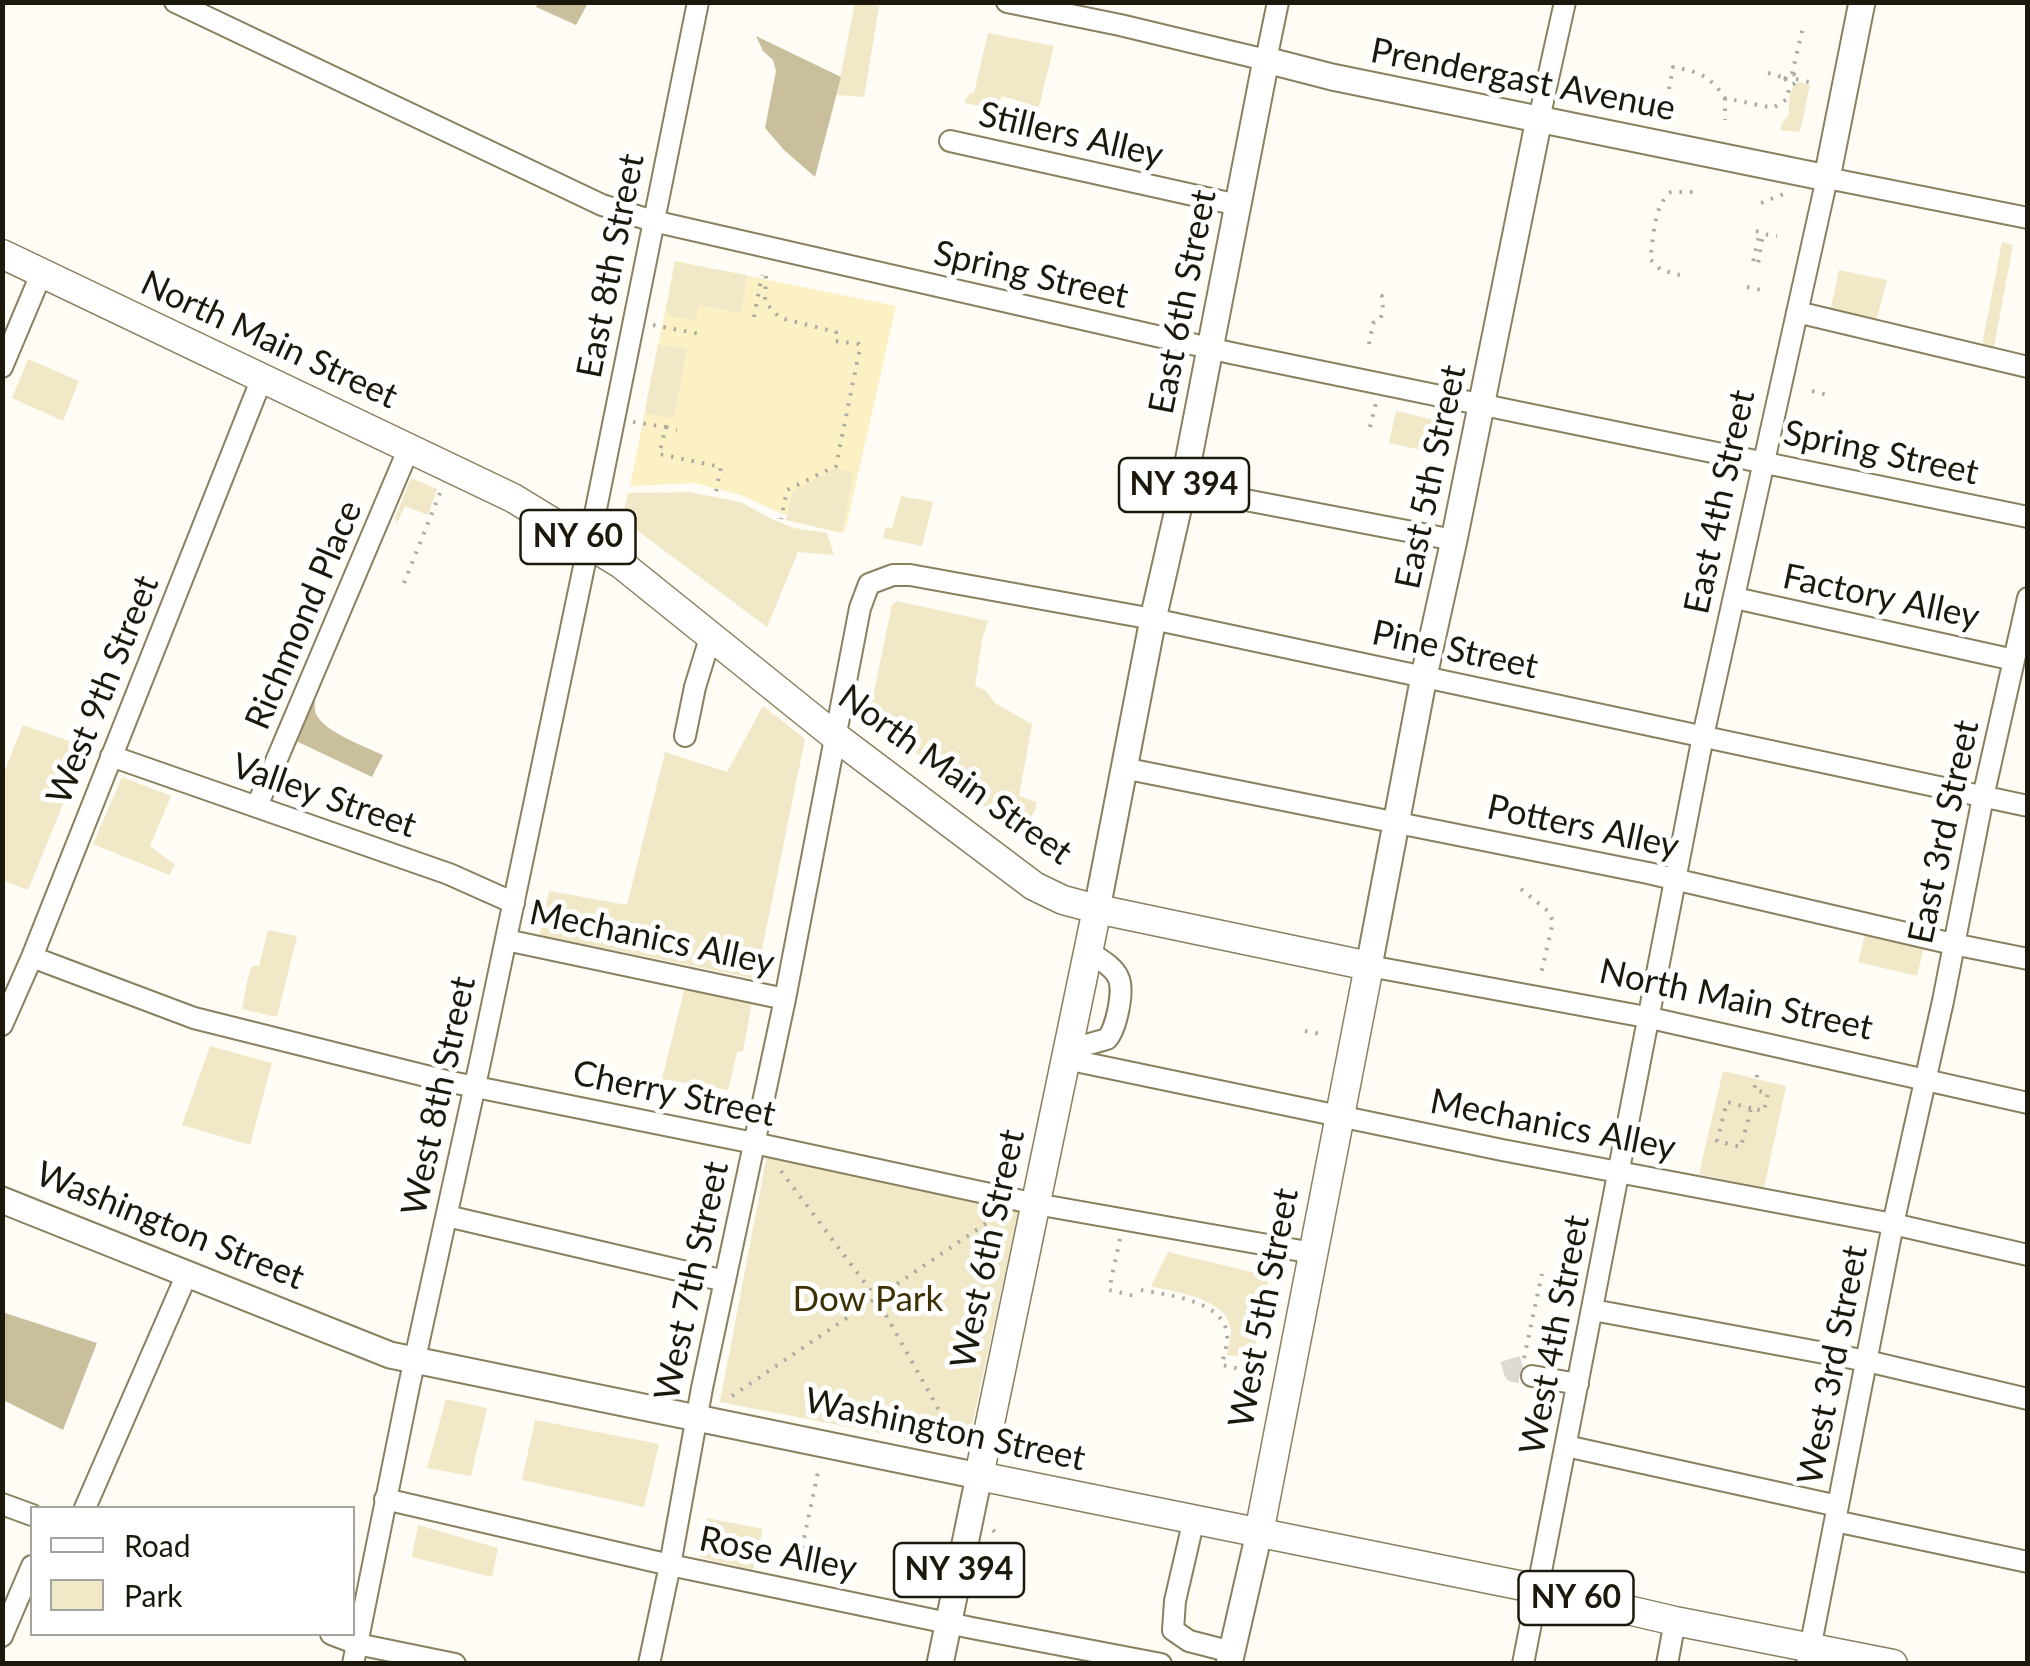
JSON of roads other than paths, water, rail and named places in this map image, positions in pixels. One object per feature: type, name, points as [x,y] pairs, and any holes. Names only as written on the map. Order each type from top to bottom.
[{"type":"highway","name":"North Main Street","points":[[2,254],[513,498],[587,542],[621,564],[836,737],[1034,886],[1063,900],[1369,966]]},
{"type":"highway","name":"NY 60","points":[[1005,864],[1001,874],[1076,927],[1088,951]]},
{"type":"highway","name":"West 6th Street","points":[[978,1476],[1097,908]]},
{"type":"highway","name":"West 5th Street","points":[[1258,1533],[1369,966]]},
{"type":"highway","name":"Washington Street","points":[[978,1476],[1538,1589],[1809,1655],[1893,1664]]},
{"type":"main road","name":"East 4th Street","points":[[1827,178],[1862,2]]},
{"type":"main road","name":"Prendergast Avenue","points":[[1266,60],[1332,77],[1827,178]]},
{"type":"main road","name":"East 6th Street","points":[[1097,908],[1266,60]]},
{"type":"main road","name":"East 5th Street","points":[[1369,966],[1424,676],[1540,119]]},
{"type":"main road","name":"Washington Street","points":[[2,1200],[390,1355],[978,1476]]},
{"type":"main road","name":"West 6th Street","points":[[940,1664],[978,1476]]},
{"type":"main road","name":"West 5th Street","points":[[1231,1658],[1258,1533]]},
{"type":"street","name":"Spring Street","points":[[175,2],[602,205],[653,221],[1210,348],[2028,516]]},
{"type":"street","name":"East 8th Street","points":[[587,542],[698,2]]},
{"type":"street","name":"Prendergast Avenue","points":[[1007,2],[1266,60]]},
{"type":"street","name":"East 6th Street","points":[[1266,60],[1278,2]]},
{"type":"street","name":"East 5th Street","points":[[1540,119],[1565,2]]},
{"type":"street","name":"Stillers Alley","points":[[950,141],[1238,205]]},
{"type":"street","name":"Prendergast Avenue","points":[[1827,178],[2028,218]]},
{"type":"street","name":"East 4th Street","points":[[1646,1017],[1703,736],[1827,178]]},
{"type":"street","points":[[2,367],[42,272]]},
{"type":"street","points":[[1797,312],[2028,367]]},
{"type":"street","name":"West 9th Street","points":[[2,1025],[262,378]]},
{"type":"street","name":"Richmond Place","points":[[257,806],[410,448]]},
{"type":"street","points":[[1183,488],[1454,540]]},
{"type":"street","name":"West 8th Street","points":[[355,1654],[587,542]]},
{"type":"street","name":"Pine Street","points":[[869,584],[892,575],[910,575],[1153,620],[2028,806]]},
{"type":"street","name":"West 7th Street","points":[[649,1664],[860,608],[869,584]]},
{"type":"street","name":"Factory Alley","points":[[1735,598],[2014,660]]},
{"type":"street","name":"East 3rd Street","points":[[1926,1080],[1983,796],[2028,598]]},
{"type":"street","points":[[685,736],[711,635]]},
{"type":"street","name":"Valley Street","points":[[110,756],[449,874],[514,903]]},
{"type":"street","name":"Potters Alley","points":[[1123,768],[1676,879],[2028,958]]},
{"type":"street","name":"Mechanics Alley","points":[[506,940],[784,1000]]},
{"type":"street","points":[[1067,1054],[1107,1039],[1112,1035],[1116,1018],[1121,984],[1117,974],[1088,951]]},
{"type":"street","name":"Cherry Street","points":[[32,957],[194,1018],[475,1087],[1036,1204],[1314,1253]]},
{"type":"street","name":"North Main Street","points":[[1369,966],[1646,1017],[2028,1103]]},
{"type":"street","name":"West 4th Street","points":[[1523,1664],[1620,1171],[1646,1017]]},
{"type":"street","name":"Mechanics Alley","points":[[1067,1054],[1502,1150],[1893,1224],[2028,1255]]},
{"type":"street","name":"West 3rd Street","points":[[1809,1655],[1893,1224],[1926,1080]]},
{"type":"street","points":[[447,1216],[725,1281]]},
{"type":"street","points":[[85,1506],[187,1274]]},
{"type":"street","points":[[1592,1310],[1867,1361],[2028,1399]]},
{"type":"street","points":[[1528,1369],[1578,1384]]},
{"type":"street","points":[[1566,1446],[2028,1562]]},
{"type":"street","name":"Rose Alley","points":[[385,1499],[670,1565],[1161,1664]]},
{"type":"street","points":[[2,1504],[30,1514]]},
{"type":"street","points":[[1194,1520],[1172,1630],[1190,1642],[1231,1658]]},
{"type":"street","points":[[2,1636],[30,1571]]},
{"type":"street","points":[[1667,1664],[1675,1621]]},
{"type":"street","points":[[334,1636],[355,1654],[455,1664]]},
{"type":"tunnel","points":[[1510,1359],[1514,1372],[1532,1376]]},
{"type":"park label","name":"Dow Park","points":[[868,1300]]}]
